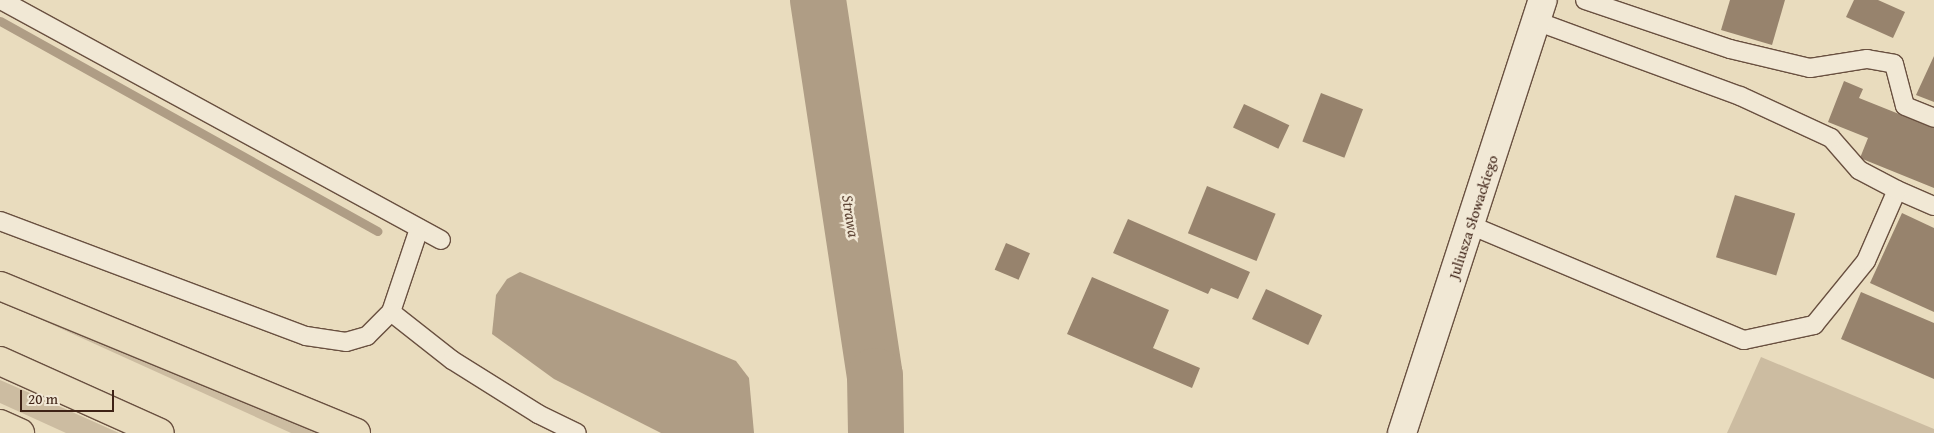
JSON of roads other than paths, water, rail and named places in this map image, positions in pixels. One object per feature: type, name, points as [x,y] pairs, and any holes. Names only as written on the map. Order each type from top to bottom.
[{"type":"highway","points":[[0,286],[99,323],[356,433]]},
{"type":"highway","points":[[0,361],[160,433]]},
{"type":"highway","points":[[0,424],[20,433]]},
{"type":"street","name":"Juliusza Słowackiego","points":[[1402,433],[1540,10]]},
{"type":"lane","points":[[1,0],[441,240]]},
{"type":"lane","points":[[1585,0],[1730,49],[1810,68],[1866,59],[1894,64],[1905,106],[1934,118]]},
{"type":"lane","points":[[1540,10],[1740,96],[1831,138],[1859,170],[1897,190],[1934,206]]},
{"type":"lane","points":[[1470,226],[1744,340],[1814,325],[1866,261],[1897,190]]},
{"type":"lane","points":[[0,221],[314,338],[346,342],[367,336],[391,312],[420,229]]},
{"type":"lane","points":[[391,312],[452,360],[538,414],[577,433]]},
{"type":"waterway","name":"Strawa","points":[[818,0],[875,376],[876,433]]},
{"type":"waterway","points":[[0,21],[378,231]]}]
